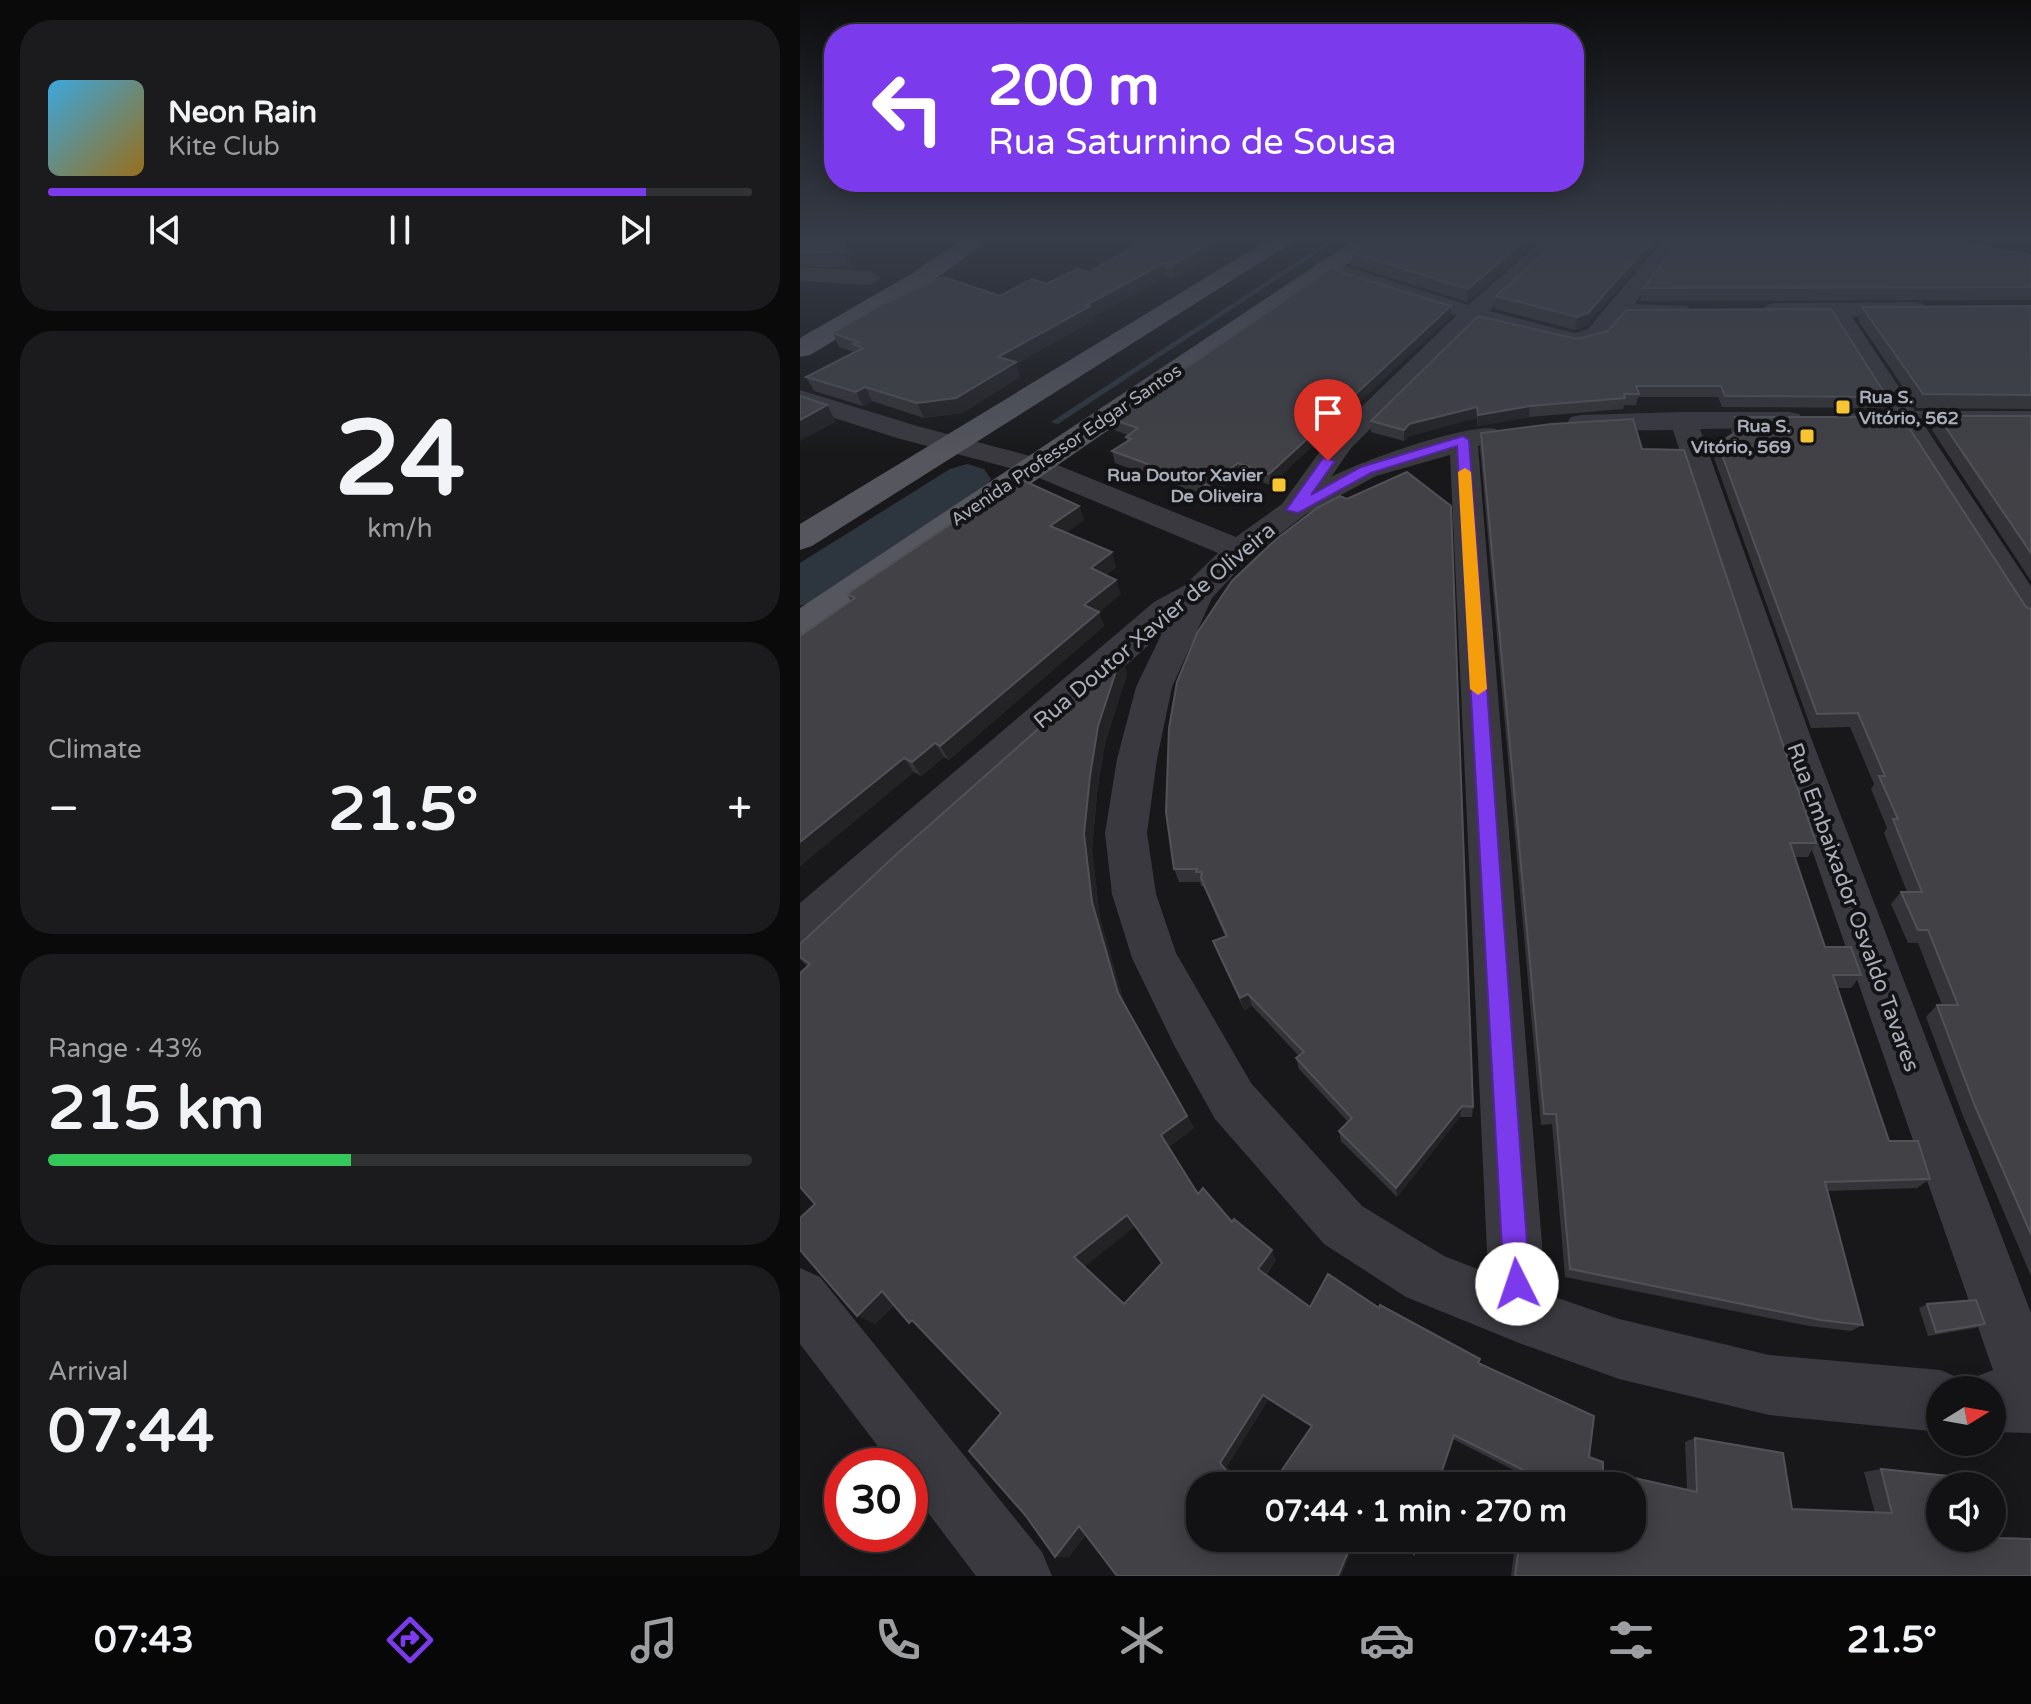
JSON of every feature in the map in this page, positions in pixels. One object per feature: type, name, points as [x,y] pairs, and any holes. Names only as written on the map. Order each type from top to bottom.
[{"type":"main road","points":[[800,349],[864,312]]},
{"type":"main road","points":[[800,539],[1168,312]]},
{"type":"main road","name":"Avenida Professor Edgar Santos","points":[[800,626],[1263,312]]},
{"type":"street","points":[[1468,312],[1534,333],[1575,340],[1597,334],[1617,312]]},
{"type":"street","points":[[1837,312],[2031,612]]},
{"type":"street","name":"Rua Doutor Xavier de Oliveira","points":[[800,930],[1166,610],[1197,593],[1239,550],[1293,510],[1341,442],[1473,313]]},
{"type":"street","points":[[800,398],[893,428],[1035,466],[1239,550]]},
{"type":"street","points":[[1556,426],[1683,420],[2031,419]]},
{"type":"street","name":"Rua Embaixador Osvaldo Tavares","points":[[1683,420],[1791,735],[2031,1392]]},
{"type":"street","points":[[1293,510],[1366,470],[1463,440],[1515,430]]},
{"type":"street","points":[[1463,440],[1519,1314]]},
{"type":"street","points":[[1197,593],[1153,690],[1137,759],[1126,833],[1134,894],[1155,958],[1192,1031],[1233,1101],[1343,1225],[1426,1277],[1619,1349],[1769,1385],[1926,1400]]},
{"type":"street","points":[[800,1297],[1018,1576]]},
{"type":"street","points":[[2006,1401],[2031,1402]]},
{"type":"building","points":[[870,312],[1080,312],[998,357],[1016,362],[956,398],[917,403],[865,387],[856,392],[806,377],[863,348],[853,344],[858,342],[833,333]]},
{"type":"building","points":[[1269,312],[1445,312],[1269,474],[1238,463],[1208,486],[1112,451],[1131,439],[1126,437],[1138,428],[1111,419]]},
{"type":"building","points":[[1556,312],[1589,312],[1577,317]]},
{"type":"building","points":[[1625,312],[1833,312],[1887,397],[1725,396],[1721,386],[1636,386],[1639,394],[1624,394],[1625,398],[1530,406],[1478,415],[1477,407],[1409,424],[1404,430],[1371,421],[1478,316],[1577,339],[1608,331]]},
{"type":"building","points":[[1865,312],[2031,312],[2031,395],[1923,394]]},
{"type":"building","points":[[800,396],[827,405],[800,420]]},
{"type":"building","points":[[1938,416],[2031,416],[2031,553]]},
{"type":"building","points":[[1735,417],[1902,417],[2026,607],[2031,609],[2031,1234],[1975,1106],[1937,1005],[1958,1005],[1928,930],[1918,930],[1901,892],[1922,892],[1893,819],[1898,819],[1879,776],[1885,776],[1858,713],[1817,714],[1718,444],[1740,429]]},
{"type":"building","points":[[1633,419],[1642,449],[1684,450],[1816,843],[1790,843],[1825,947],[1851,947],[1861,975],[1833,975],[1889,1141],[1918,1141],[1930,1179],[1825,1182],[1863,1325],[1821,1320],[1570,1269],[1556,1114],[1544,1114],[1481,433],[1552,424]]},
{"type":"building","points":[[1407,472],[1451,506],[1473,1107],[1462,1106],[1396,1188],[1339,1131],[1352,1118],[1296,1058],[1304,1052],[1248,994],[1240,998],[1213,941],[1227,936],[1201,878],[1202,872],[1196,872],[1197,869],[1174,869],[1166,812],[1169,728],[1177,682],[1197,633],[1232,581],[1275,540],[1317,508],[1340,496],[1347,499]]},
{"type":"building","points":[[1022,480],[1079,506],[1050,526],[1112,552],[1091,568],[1116,580],[1084,605],[1099,612],[940,746],[935,743],[912,762],[904,758],[800,842],[800,636],[855,598],[847,594],[1014,481]]},
{"type":"building","points":[[1121,656],[1098,726],[1084,834],[1092,902],[1118,993],[1187,1116],[1161,1135],[1198,1194],[1203,1188],[1232,1222],[1234,1219],[1272,1250],[1258,1269],[1310,1307],[1328,1274],[1379,1308],[1380,1305],[1480,1359],[1478,1363],[1594,1416],[1589,1457],[1603,1462],[1603,1471],[1607,1472],[1527,1472],[1454,1435],[1442,1472],[1281,1472],[1312,1426],[1263,1395],[1220,1463],[1227,1472],[1186,1472],[1186,1552],[1348,1552],[1338,1576],[1117,1576],[1079,1526],[1055,1557],[1026,1516],[969,1451],[1001,1413],[912,1320],[909,1323],[882,1291],[857,1316],[800,1250],[800,1218],[815,1204],[800,1187],[800,973],[810,964],[800,957],[800,944]],"holes":[[[1127,1215],[1162,1263],[1124,1304],[1074,1257]]]},
{"type":"building","points":[[1976,1300],[1985,1324],[1936,1332],[1927,1304]]},
{"type":"building","points":[[1695,1438],[1783,1453],[1792,1509],[1892,1513],[1881,1469],[1926,1474],[1926,1552],[2006,1552],[2006,1538],[2031,1539],[2031,1576],[1515,1576],[1518,1552],[1646,1552],[1646,1481],[1697,1492]]},
{"type":"waterway","points":[[1055,422],[1224,312]]},
{"type":"waterway","points":[[800,588],[967,479]]},
{"type":"slow traffic","points":[[1465,472],[1478,689]]},
{"type":"place","name":"Rua S. Vitório, 562","points":[[1843,407]]},
{"type":"place","name":"Rua S. Vitório, 569","points":[[1807,436]]},
{"type":"place","name":"Rua Doutor Xavier De Oliveira","points":[[1279,485]]},
{"type":"route","points":[[1328,461],[1293,510],[1366,470],[1463,440],[1517,1284]]}]
